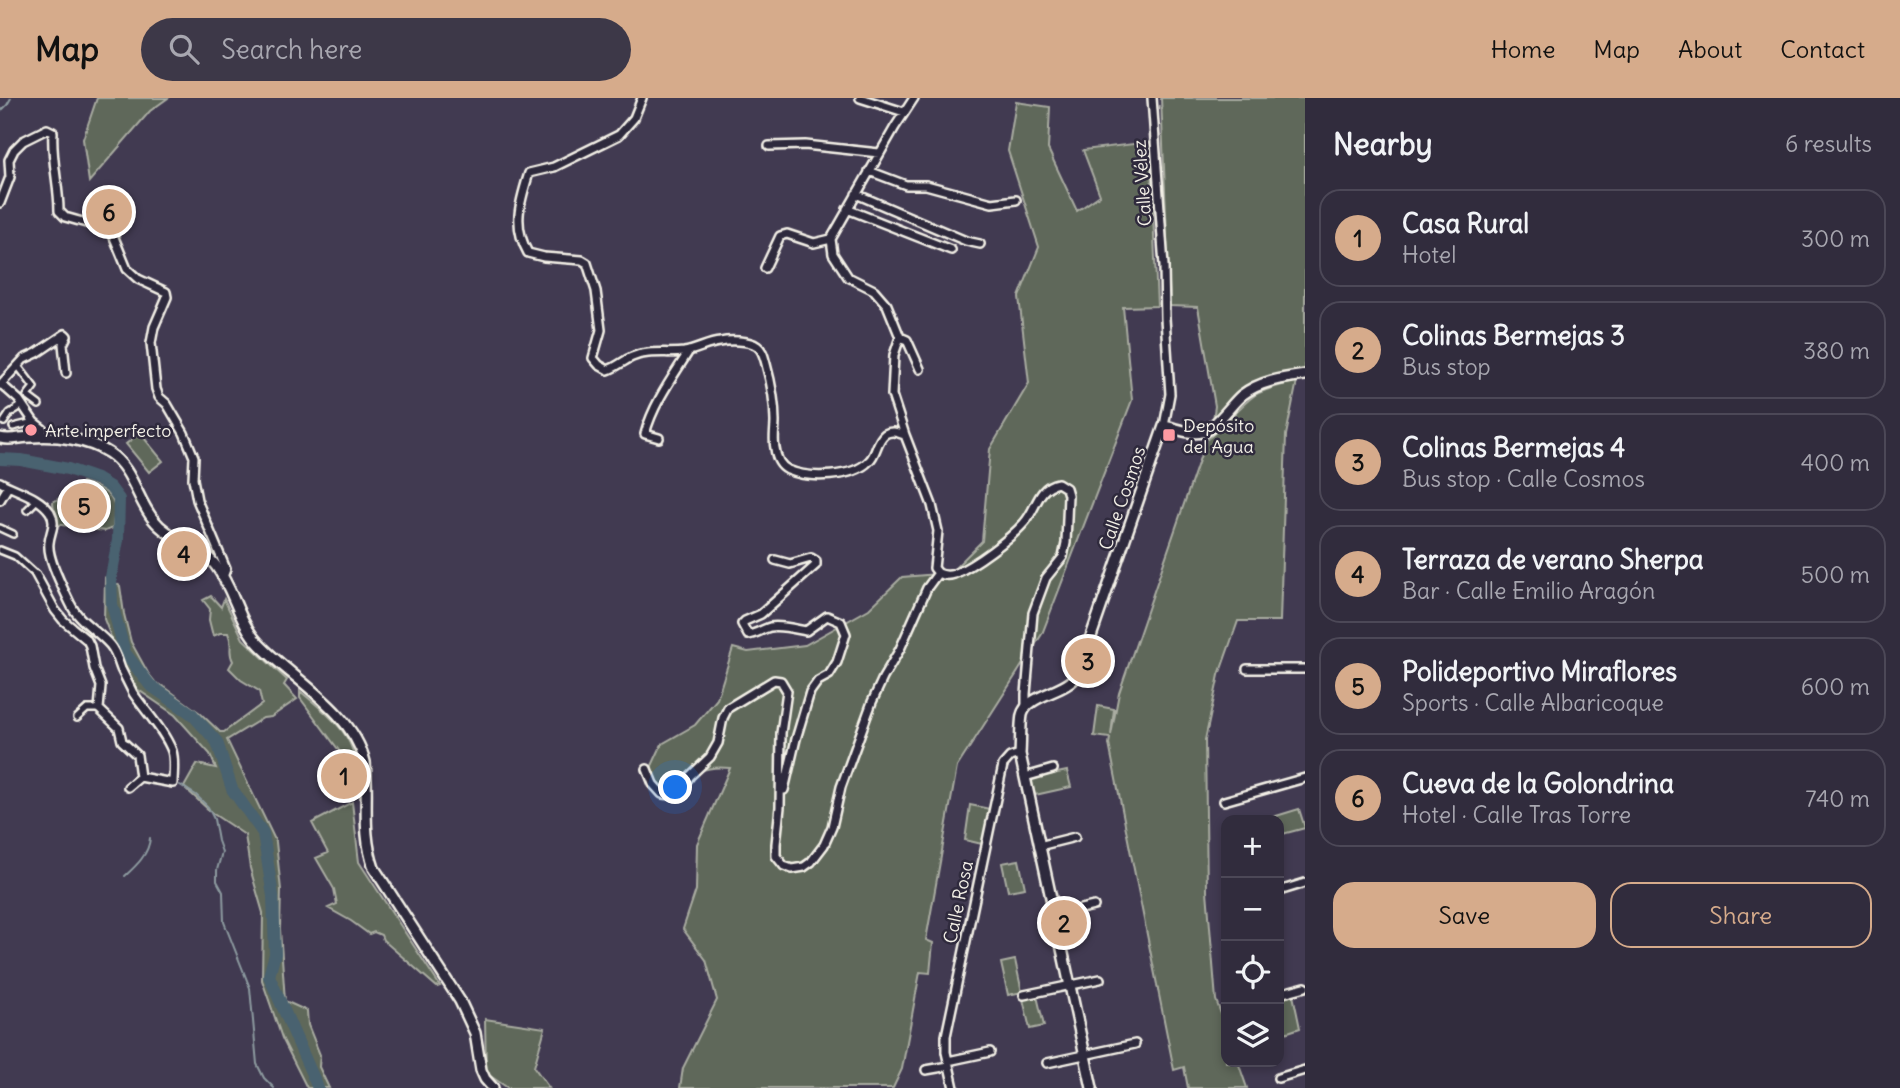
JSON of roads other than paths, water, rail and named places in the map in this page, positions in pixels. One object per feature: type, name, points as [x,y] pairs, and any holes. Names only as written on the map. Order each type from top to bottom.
[{"type":"street","points":[[642,98],[634,118],[619,135],[554,167],[529,173],[520,204],[518,229],[528,253],[582,260],[587,263],[596,291],[601,330],[593,358],[608,370],[631,358],[650,353],[689,351],[720,342],[756,345],[762,352],[773,395],[775,447],[781,465],[788,470],[814,476],[858,470],[871,460],[884,435],[893,431],[905,435]]},
{"type":"street","points":[[860,98],[904,112]]},
{"type":"street","points":[[914,98],[879,153],[831,239],[833,254],[848,277],[874,290],[887,304],[900,337],[894,355],[892,395],[932,505],[938,531],[934,568],[938,573],[944,576],[953,575],[1004,540],[1025,522],[1040,494],[1050,485],[1059,483],[1066,488],[1066,543],[1063,557],[1042,585],[1033,612],[1020,754],[1092,1088]]},
{"type":"street","name":"Calle Vélez","points":[[1152,98],[1164,266]]},
{"type":"street","points":[[0,203],[10,177],[9,160],[13,150],[23,141],[47,129],[53,132],[51,148],[59,211],[65,217],[111,230],[127,268],[138,279],[166,292],[167,297],[154,327],[152,343],[156,389],[184,433],[194,457],[193,479],[197,500],[226,569],[223,577]]},
{"type":"street","points":[[769,146],[806,145],[879,153]]},
{"type":"street","points":[[869,171],[906,185],[926,186],[992,203],[1016,200]]},
{"type":"street","points":[[856,194],[966,241],[980,244]]},
{"type":"street","points":[[847,209],[951,250]]},
{"type":"street","points":[[765,268],[780,236],[788,234],[814,243],[831,239]]},
{"type":"street","name":"Calle Cosmos","points":[[1026,706],[1070,683],[1078,674],[1164,426],[1170,394],[1164,266]]},
{"type":"street","points":[[43,436],[43,429],[1,384],[24,359],[65,334],[67,336],[63,344],[66,373]]},
{"type":"street","points":[[900,337],[907,340],[920,369]]},
{"type":"street","points":[[659,438],[645,434],[648,423],[657,401],[689,351]]},
{"type":"street","points":[[12,395],[22,397],[38,407],[39,405],[27,396],[34,387],[18,366]]},
{"type":"street","points":[[1164,426],[1200,433],[1209,429],[1229,406],[1252,388],[1283,378],[1305,376]]},
{"type":"street","points":[[4,422],[10,412],[23,405]]},
{"type":"street","points":[[13,427],[34,422]]},
{"type":"street","points":[[2,442],[43,436],[85,443],[98,447],[115,458],[133,481],[152,518],[169,534],[208,557],[223,577],[254,640],[345,721],[358,741],[365,762],[367,845],[374,868],[460,1001],[475,1033],[481,1070],[493,1088]]},
{"type":"street","points":[[0,500],[4,484],[24,492],[47,509],[54,521],[48,547],[54,570],[69,602],[79,618],[111,646],[132,692],[152,717],[172,751],[173,783],[140,777]]},
{"type":"street","points":[[27,510],[36,501]]},
{"type":"street","points":[[0,528],[13,534]]},
{"type":"street","points":[[0,550],[15,556],[36,575],[55,611],[87,640],[101,686],[99,709]]},
{"type":"street","points":[[775,560],[790,564],[811,558],[816,561],[816,565],[785,595],[761,614],[742,624],[748,635],[778,627],[806,631],[827,616],[841,622],[846,634],[830,675],[818,681],[810,692],[780,807]]},
{"type":"street","points":[[647,769],[653,784],[663,794],[673,795],[709,757],[718,743],[723,718],[729,709],[774,680],[781,681],[787,691],[781,733],[776,856],[784,866],[792,869],[804,867],[824,845],[832,828],[841,787],[872,702],[900,649],[927,588],[938,573]]},
{"type":"street","points":[[1247,669],[1305,669]]},
{"type":"street","points":[[77,718],[87,709],[99,709],[119,728],[122,741],[137,755],[140,777]]},
{"type":"street","name":"Calle Rosa","points":[[954,1088],[946,1052],[946,1036],[1003,765],[1010,757],[1020,754]]},
{"type":"street","points":[[1025,777],[1053,769]]},
{"type":"street","points":[[128,787],[140,777]]},
{"type":"street","points":[[1224,801],[1305,778]]},
{"type":"street","points":[[1039,846],[1075,837]]},
{"type":"street","points":[[1284,889],[1305,883]]},
{"type":"street","points":[[1054,915],[1094,906]]},
{"type":"street","points":[[1024,995],[1100,979]]},
{"type":"street","points":[[1284,993],[1305,987]]},
{"type":"street","points":[[1047,1063],[1135,1044]]},
{"type":"street","points":[[926,1070],[990,1052]]},
{"type":"street","points":[[1278,1078],[1305,1070]]},
{"type":"waterway","points":[[0,112],[11,98]]},
{"type":"waterway","points":[[0,459],[68,469],[97,479],[110,487],[119,499],[118,540],[111,577],[112,604],[125,653],[150,685],[192,714],[217,742],[232,789],[263,833],[273,896],[275,954],[269,976],[318,1088]]},
{"type":"waterway","points":[[180,785],[196,795],[208,807],[214,819],[222,852],[217,881],[223,892],[224,922],[250,988],[257,1064],[264,1078],[274,1088]]},
{"type":"waterway","points":[[125,876],[145,854],[150,838]]},
{"type":"place","name":"Cueva de la Golondrina","points":[[109,212]]},
{"type":"place","name":"Arte imperfecto","points":[[31,430]]},
{"type":"place","name":"Depósito del Agua","points":[[1169,435]]},
{"type":"place","name":"Polideportivo Miraflores","points":[[84,506]]},
{"type":"place","name":"Terraza de verano Sherpa","points":[[184,554]]},
{"type":"place","name":"Colinas Bermejas 4","points":[[1088,661]]},
{"type":"place","name":"Casa Rural","points":[[344,776]]},
{"type":"place","name":"Colinas Bermejas 3","points":[[1064,923]]}]
